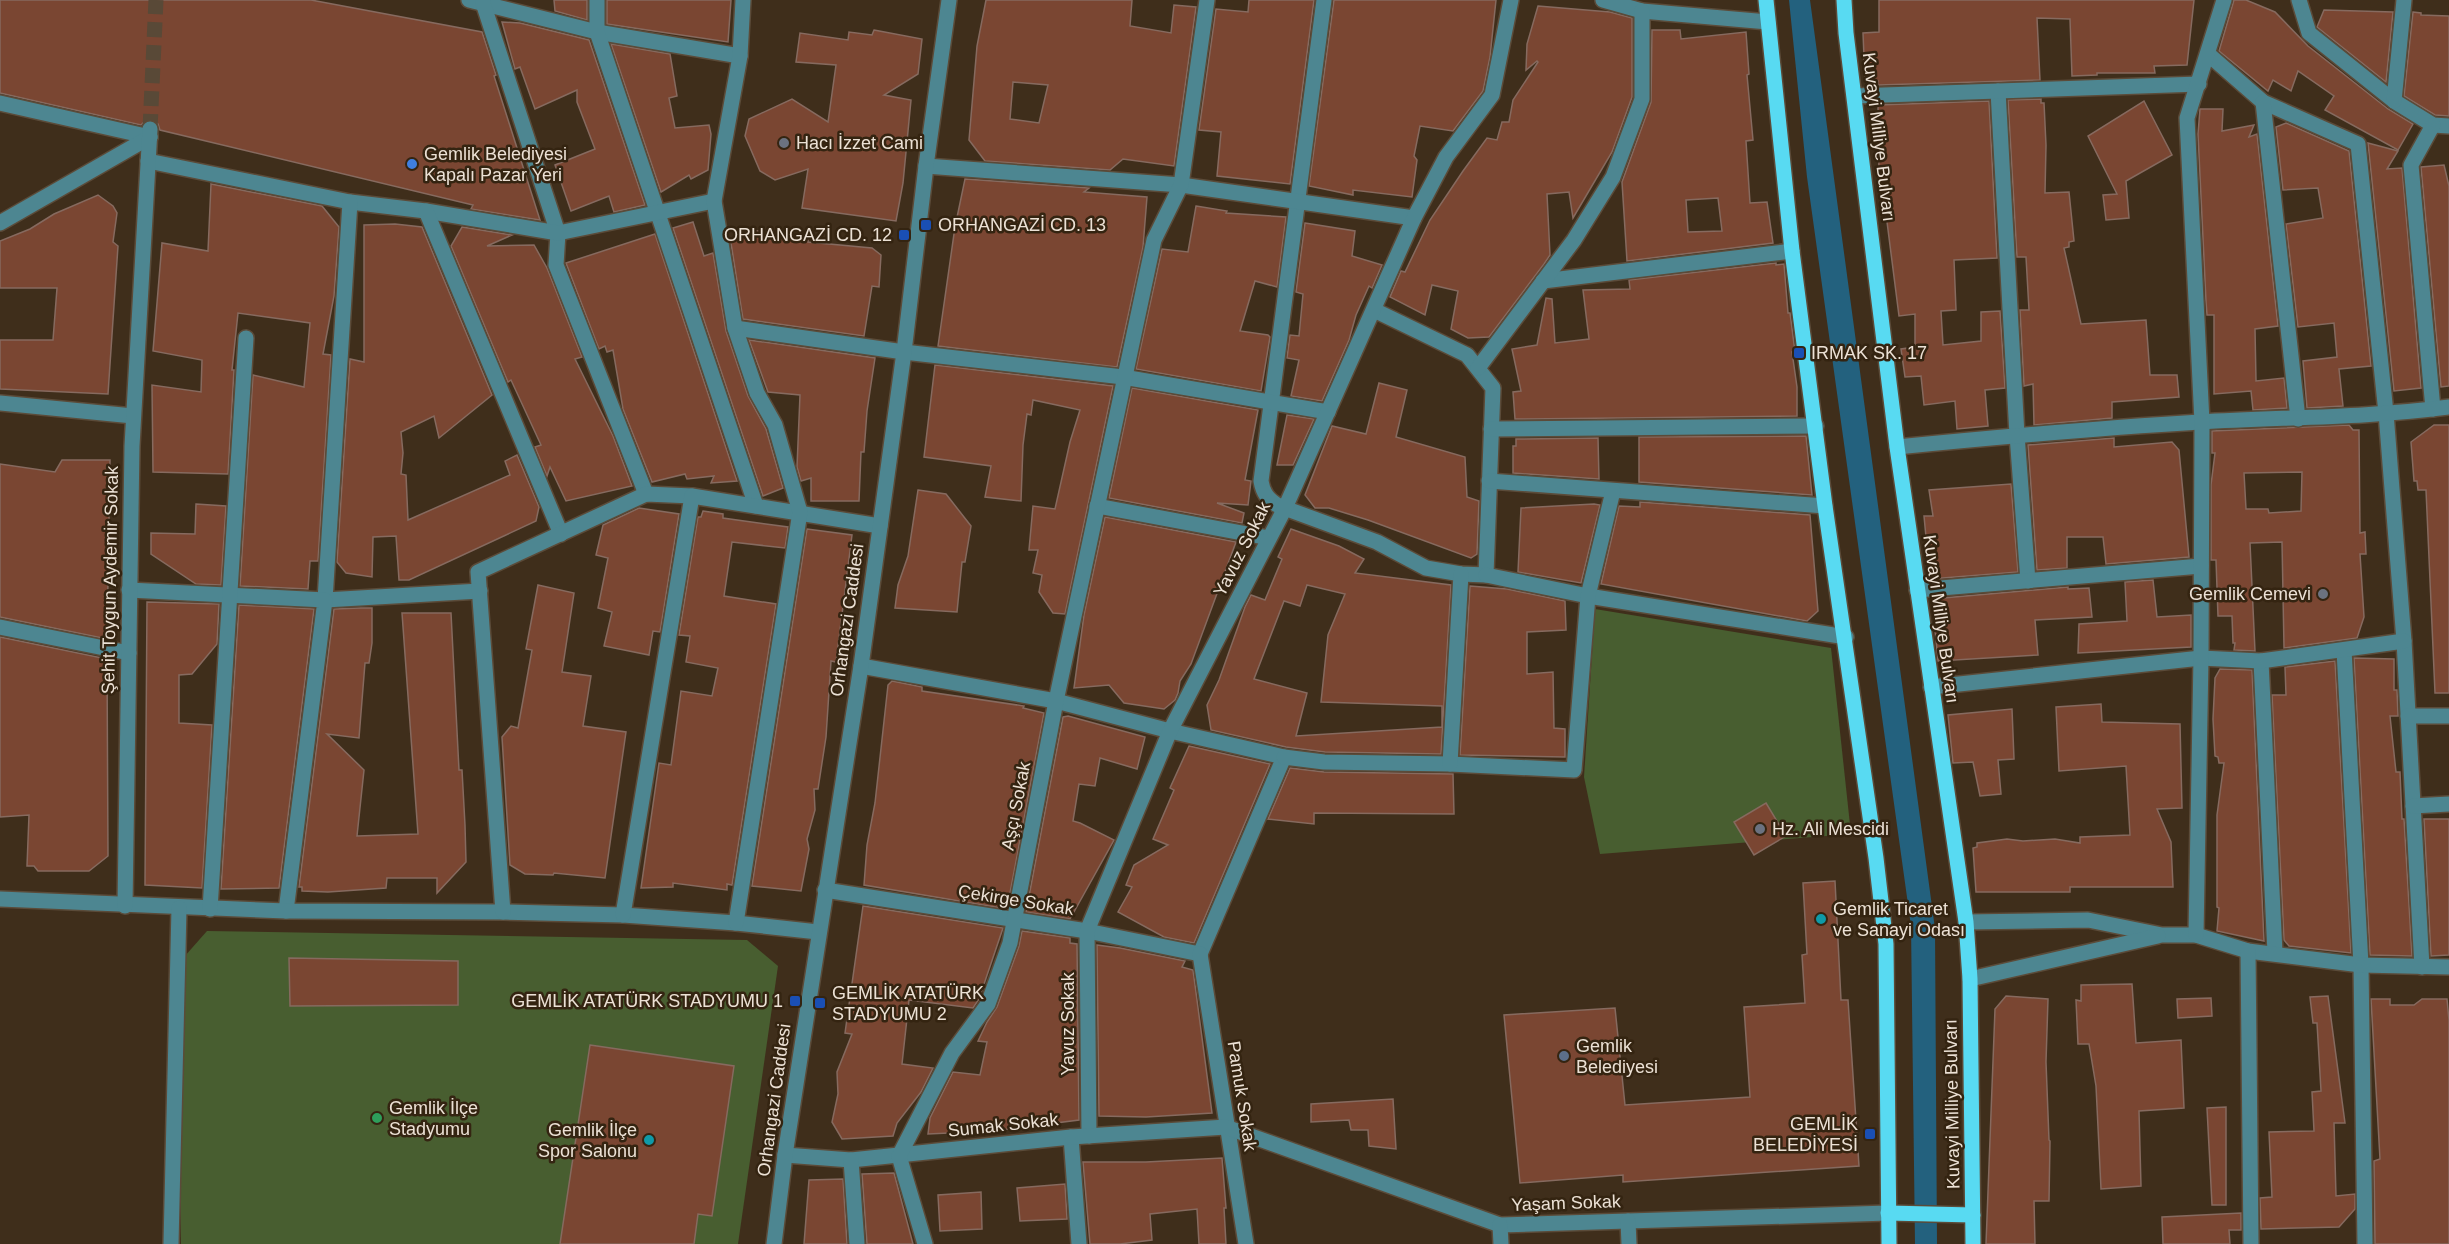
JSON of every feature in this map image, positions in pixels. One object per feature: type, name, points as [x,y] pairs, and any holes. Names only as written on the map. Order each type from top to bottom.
[{"type":"main road","points":[[1766,0],[1792,251],[1886,944],[1888,1244]]},
{"type":"main road","name":"Kuvayi Milliye Bulvarı","points":[[1844,0],[1897,447],[1966,922],[1970,979],[1973,1244]]},
{"type":"main road","points":[[1888,1213],[1973,1215]]},
{"type":"street","points":[[597,0],[597,32],[756,506]]},
{"type":"street","points":[[736,922],[800,512],[775,425],[757,393],[735,328],[714,201],[740,56],[743,0]]},
{"type":"street","name":"Orhangazi Caddesi","points":[[774,1244],[784,1155],[861,666],[949,0]]},
{"type":"street","name":"Aşçı Sokak","points":[[899,1156],[952,1053],[988,1004],[1010,943],[1056,701],[1154,240],[1181,185],[1207,0]]},
{"type":"street","points":[[1324,0],[1262,481],[1263,490],[1272,503],[1377,542],[1426,568],[1461,574],[1486,574],[1588,596],[1846,637]]},
{"type":"street","name":"Yavuz Sokak","points":[[1089,1136],[1087,931],[1170,731],[1286,508],[1414,218],[1446,157],[1492,95],[1511,0]]},
{"type":"street","points":[[1603,0],[1642,11],[1768,22]]},
{"type":"street","points":[[2196,935],[2202,422],[2187,117],[2224,0]]},
{"type":"street","points":[[2299,0],[2309,33],[2394,101],[2433,125],[2449,126]]},
{"type":"street","points":[[2394,101],[2404,0]]},
{"type":"street","points":[[476,1],[597,32],[740,56]]},
{"type":"street","points":[[476,1],[558,233],[556,266],[646,494]]},
{"type":"street","points":[[1478,368],[1574,240],[1613,177],[1642,99],[1642,11]]},
{"type":"street","points":[[2208,54],[2263,102],[2358,144],[2386,413],[2404,641],[2422,967]]},
{"type":"street","points":[[1855,96],[2199,84]]},
{"type":"street","points":[[1998,91],[2017,435],[2028,581]]},
{"type":"street","points":[[2263,102],[2298,419]]},
{"type":"street","points":[[0,103],[150,133]]},
{"type":"street","points":[[2433,125],[2411,165],[2433,409]]},
{"type":"street","points":[[0,222],[150,133]]},
{"type":"street","name":"Şehit Toygun Aydemir Sokak","points":[[125,906],[133,416],[150,133]]},
{"type":"street","points":[[148,161],[350,202],[558,233],[714,201]]},
{"type":"street","points":[[926,166],[1181,185],[1414,218]]},
{"type":"street","points":[[286,911],[325,600],[350,202]]},
{"type":"street","points":[[426,212],[561,534]]},
{"type":"street","points":[[1543,281],[1792,251]]},
{"type":"street","points":[[1374,310],[1467,355],[1493,388],[1486,574]]},
{"type":"street","points":[[735,328],[904,352],[1124,377],[1328,412]]},
{"type":"street","points":[[210,909],[246,338]]},
{"type":"street","points":[[0,403],[133,416]]},
{"type":"street","points":[[1897,447],[2017,435],[2202,422],[2298,419],[2449,407]]},
{"type":"street","points":[[1491,429],[1816,426]]},
{"type":"street","points":[[1489,481],[1825,506]]},
{"type":"street","points":[[861,666],[1056,701],[1170,731],[1284,757],[1324,762],[1450,764],[1575,770],[1588,596],[1613,490]]},
{"type":"street","points":[[503,912],[478,572],[646,494],[692,496],[880,526]]},
{"type":"street","points":[[622,915],[692,496]]},
{"type":"street","points":[[1097,506],[1269,538]]},
{"type":"street","points":[[1917,590],[2201,566]]},
{"type":"street","points":[[1450,764],[1461,574]]},
{"type":"street","points":[[129,590],[325,600],[480,591]]},
{"type":"street","points":[[0,627],[129,653]]},
{"type":"street","points":[[1931,687],[2201,658],[2261,661],[2404,641]]},
{"type":"street","points":[[2344,650],[2361,964],[2365,1244]]},
{"type":"street","points":[[2261,661],[2275,953]]},
{"type":"street","points":[[2408,716],[2449,716]]},
{"type":"street","points":[[1200,954],[1284,757]]},
{"type":"street","points":[[2413,806],[2449,804]]},
{"type":"street","name":"Çekirge Sokak","points":[[825,890],[1087,931],[1200,954]]},
{"type":"street","points":[[0,899],[286,911],[622,915],[736,922],[818,932]]},
{"type":"street","points":[[171,1244],[179,908]]},
{"type":"street","points":[[1966,922],[2088,920],[2162,935],[2196,935],[2248,951],[2361,964],[2449,967]]},
{"type":"street","points":[[1970,979],[2162,935]]},
{"type":"street","points":[[2248,951],[2251,1244]]},
{"type":"street","name":"Pamuk Sokak","points":[[1200,954],[1246,1244]]},
{"type":"street","name":"Yaşam Sokak","points":[[1226,1127],[1500,1225],[1888,1213]]},
{"type":"street","name":"Sumak Sokak","points":[[784,1155],[851,1160],[1071,1137],[1226,1127]]},
{"type":"street","points":[[1071,1137],[1079,1244]]},
{"type":"street","points":[[899,1156],[925,1244]]},
{"type":"street","points":[[851,1160],[857,1244]]},
{"type":"street","points":[[1628,1221],[1629,1244]]},
{"type":"street","points":[[1500,1225],[1501,1244]]},
{"type":"green space","points":[[1595,609],[1831,648],[1851,834],[1600,854],[1584,777]]},
{"type":"green space","points":[[207,931],[747,940],[778,966],[738,1244],[181,1244],[177,965]]},
{"type":"water","points":[[1789,0],[1810,0],[1935,929],[1937,1244],[1915,1244],[1911,926],[1807,177]]},
{"type":"building","name":"Gemlik Belediyesi Kapalı Pazar Yeri","points":[[0,0],[311,0],[482,32],[540,220],[471,209],[473,205],[160,130],[158,124],[151,119],[141,125],[0,93]]},
{"type":"building","points":[[554,0],[587,0],[587,20],[555,11]]},
{"type":"building","points":[[607,0],[731,0],[728,42],[607,24]]},
{"type":"building","points":[[986,0],[1132,0],[1130,26],[1171,33],[1174,5],[1196,7],[1174,166],[1123,159],[1110,170],[985,161],[969,140],[977,46]],"holes":[[[1013,82],[1048,85],[1039,123],[1010,119]]]},
{"type":"building","points":[[1249,0],[1314,0],[1290,184],[1217,176],[1221,132],[1199,130],[1216,9],[1248,12]]},
{"type":"building","points":[[1334,0],[1496,0],[1490,57],[1483,91],[1453,131],[1420,126],[1414,156],[1417,160],[1412,197],[1353,190],[1353,195],[1309,186]]},
{"type":"building","points":[[1879,0],[2194,0],[2187,65],[2154,66],[2155,73],[2097,73],[2097,75],[2072,76],[2070,19],[2037,18],[2040,80],[1878,85],[1878,81],[1865,81],[1863,33],[1879,32]]},
{"type":"building","points":[[2234,0],[2246,0],[2275,12],[2308,46],[2388,109],[2413,124],[2398,150],[2325,110],[2334,96],[2298,71],[2291,91],[2273,80],[2268,91],[2219,51]]},
{"type":"building","points":[[1538,6],[1610,12],[1632,18],[1632,97],[1612,152],[1573,218],[1569,192],[1547,194],[1550,255],[1544,264],[1489,337],[1468,338],[1451,329],[1458,291],[1432,285],[1425,315],[1390,297],[1401,271],[1405,272],[1430,220],[1463,171],[1487,138],[1497,140],[1502,122],[1509,122],[1513,100],[1538,62],[1526,70],[1527,44]]},
{"type":"building","points":[[2324,10],[2393,12],[2386,82],[2317,27]]},
{"type":"building","points":[[2413,12],[2421,13],[2421,15],[2449,16],[2449,116],[2435,115],[2404,96]]},
{"type":"building","points":[[502,22],[520,23],[589,40],[645,205],[614,212],[609,196],[571,211],[555,165],[595,149],[577,102],[577,90],[535,109],[520,67],[515,69]]},
{"type":"building","points":[[874,30],[922,39],[918,74],[884,95],[911,100],[903,183],[896,221],[802,208],[808,169],[775,180],[760,171],[745,136],[749,119],[792,99],[828,122],[836,65],[796,62],[800,33],[848,40],[849,32],[872,35]]},
{"type":"building","points":[[1652,30],[1680,30],[1681,39],[1746,32],[1753,140],[1746,141],[1750,203],[1767,202],[1773,243],[1627,261],[1622,182],[1651,102]],"holes":[[[1718,198],[1722,231],[1688,232],[1686,200]]]},
{"type":"building","points":[[611,44],[670,54],[677,96],[669,98],[675,128],[709,125],[711,134],[708,170],[691,179],[689,175],[661,192]]},
{"type":"building","points":[[2041,99],[2041,103],[2044,103],[2046,145],[2045,193],[2069,192],[2074,241],[2069,242],[2069,247],[2064,248],[2081,324],[2146,320],[2150,375],[2177,375],[2179,397],[2112,402],[2112,418],[2034,425],[2033,384],[2024,386],[2020,310],[2029,310],[2026,257],[2017,257],[2008,100]]},
{"type":"building","points":[[1989,101],[1997,258],[1954,260],[1956,310],[1941,311],[1943,345],[1981,341],[1981,312],[2000,311],[2005,388],[1985,390],[1988,426],[1957,429],[1955,401],[1924,405],[1921,376],[1905,377],[1901,349],[1915,347],[1915,314],[1899,316],[1886,214],[1883,214],[1879,172],[1878,105]]},
{"type":"building","points":[[2144,101],[2172,155],[2126,181],[2129,218],[2106,220],[2103,195],[2117,194],[2088,136]]},
{"type":"building","points":[[2200,109],[2223,109],[2222,131],[2254,125],[2249,137],[2257,134],[2278,326],[2255,329],[2256,381],[2284,378],[2287,408],[2253,410],[2251,391],[2214,394],[2214,315],[2207,315],[2206,301],[2198,134]]},
{"type":"building","points":[[2286,123],[2349,151],[2371,366],[2339,369],[2343,406],[2307,408],[2303,361],[2337,357],[2334,323],[2298,327],[2286,224],[2323,218],[2318,188],[2283,190],[2276,127]]},
{"type":"building","points":[[2368,143],[2398,151],[2387,169],[2402,168],[2421,388],[2394,391]]},
{"type":"building","points":[[2444,165],[2449,186],[2449,386],[2441,387],[2421,167]]},
{"type":"building","points":[[965,179],[1089,188],[1084,192],[1147,197],[1143,247],[1117,367],[938,346],[955,227]]},
{"type":"building","points":[[211,184],[322,206],[339,227],[334,296],[323,354],[331,355],[318,561],[310,561],[308,589],[240,586],[253,375],[304,387],[310,323],[238,313],[232,370],[234,370],[228,474],[153,472],[152,385],[201,392],[202,360],[153,351],[162,243],[208,251]]},
{"type":"building","points":[[98,195],[113,206],[117,213],[113,242],[118,246],[108,394],[0,389],[0,340],[53,340],[57,288],[0,288],[0,241],[30,229],[54,214]]},
{"type":"building","points":[[1196,206],[1227,211],[1226,213],[1286,217],[1277,287],[1255,281],[1240,331],[1270,337],[1261,391],[1136,369],[1162,249],[1188,252]]},
{"type":"building","points":[[693,222],[704,256],[713,253],[726,331],[748,396],[766,429],[783,488],[763,496],[673,228]]},
{"type":"building","points":[[1305,223],[1355,231],[1352,256],[1382,265],[1372,288],[1369,286],[1356,315],[1349,340],[1322,401],[1291,396],[1299,360],[1287,358],[1290,335],[1299,336],[1303,294],[1296,292]]},
{"type":"building","points":[[395,224],[422,227],[492,395],[439,438],[434,416],[401,432],[403,453],[401,474],[406,475],[408,520],[510,475],[505,461],[517,455],[539,507],[536,521],[409,580],[399,580],[396,536],[373,537],[372,577],[346,573],[337,562],[350,359],[364,362],[364,225]]},
{"type":"building","points":[[462,227],[512,235],[487,246],[534,245],[547,268],[582,357],[575,359],[613,436],[632,486],[566,501],[550,467],[547,476],[535,447],[541,445],[511,380],[508,382],[451,246]]},
{"type":"building","points":[[740,229],[808,237],[808,242],[872,248],[881,255],[879,287],[872,286],[864,336],[743,319],[731,243]]},
{"type":"building","points":[[655,234],[737,481],[711,483],[714,476],[687,479],[685,474],[652,482],[623,409],[613,350],[607,352],[605,346],[599,349],[566,263]]},
{"type":"building","points":[[1776,263],[1776,265],[1784,264],[1788,313],[1790,313],[1795,352],[1792,352],[1797,387],[1797,416],[1515,419],[1513,392],[1521,391],[1512,349],[1537,345],[1546,298],[1552,299],[1555,343],[1589,339],[1583,290],[1630,289],[1629,280]]},
{"type":"building","points":[[749,340],[875,358],[864,452],[861,452],[859,501],[811,501],[811,478],[801,481],[797,467],[800,395],[768,392]]},
{"type":"building","points":[[935,365],[1113,386],[1065,614],[1053,613],[1039,592],[1042,575],[1033,573],[1038,550],[1029,550],[1033,506],[1055,509],[1070,442],[1080,410],[1033,400],[1031,415],[1027,414],[1023,445],[1021,501],[985,497],[991,466],[924,457]]},
{"type":"building","points":[[1379,383],[1407,390],[1396,437],[1465,457],[1467,497],[1479,501],[1477,554],[1471,558],[1368,520],[1329,508],[1315,508],[1305,495],[1332,426],[1366,434]]},
{"type":"building","points":[[1132,388],[1258,410],[1245,480],[1251,481],[1248,505],[1217,503],[1244,513],[1242,523],[1109,498]]},
{"type":"building","points":[[1287,415],[1314,419],[1293,465],[1277,465]]},
{"type":"building","points":[[2349,425],[2353,430],[2359,430],[2360,533],[2365,532],[2366,554],[2360,554],[2364,617],[2357,638],[2284,648],[2282,542],[2250,543],[2255,651],[2234,650],[2232,616],[2218,616],[2216,560],[2211,560],[2211,485],[2215,453],[2212,453],[2212,431]],"holes":[[[2302,472],[2301,511],[2269,513],[2268,509],[2246,509],[2244,473]]]},
{"type":"building","points":[[2434,425],[2449,425],[2449,693],[2435,693],[2426,490],[2418,490],[2417,481],[2414,481],[2411,442]]},
{"type":"building","points":[[1806,436],[1812,495],[1639,482],[1639,437]]},
{"type":"building","points":[[1598,438],[1599,479],[1513,473],[1513,446],[1516,446],[1516,439]]},
{"type":"building","points":[[2114,438],[2114,447],[2172,442],[2179,450],[2189,557],[2106,564],[2103,537],[2067,537],[2067,568],[2037,570],[2028,445]]},
{"type":"building","points":[[62,460],[110,460],[107,639],[0,617],[0,464],[55,472]]},
{"type":"building","points":[[2011,484],[2018,572],[1930,579],[1924,516],[1933,516],[1929,490]]},
{"type":"building","points":[[918,490],[946,494],[971,526],[965,562],[962,562],[957,612],[895,608],[898,585],[908,556]]},
{"type":"building","points":[[1640,502],[1810,515],[1818,611],[1807,621],[1601,584],[1619,506],[1640,507]]},
{"type":"building","points":[[196,504],[226,506],[221,585],[196,584],[151,554],[151,533],[195,534]]},
{"type":"building","points":[[1600,505],[1581,583],[1518,572],[1521,508]]},
{"type":"building","points":[[639,508],[679,514],[660,632],[653,631],[649,655],[604,646],[612,612],[598,608],[608,558],[596,555],[603,525]]},
{"type":"building","points":[[703,511],[723,514],[723,518],[788,527],[785,548],[732,542],[724,596],[776,604],[732,885],[727,884],[727,890],[673,883],[673,887],[641,888],[659,763],[671,765],[681,691],[712,696],[718,668],[686,662],[690,636],[679,635],[698,517],[701,517]]},
{"type":"building","points":[[1105,517],[1236,542],[1191,664],[1180,681],[1175,700],[1164,709],[1124,703],[1109,685],[1074,688],[1084,615]]},
{"type":"building","points":[[807,529],[852,535],[836,662],[831,661],[826,737],[818,789],[814,789],[815,810],[807,839],[809,849],[801,891],[752,886]]},
{"type":"building","points":[[1291,529],[1339,546],[1364,559],[1355,573],[1451,585],[1441,754],[1325,752],[1286,747],[1211,730],[1207,705],[1219,680],[1245,607],[1251,595],[1265,600],[1282,559],[1278,557]],"holes":[[[1307,585],[1345,594],[1328,635],[1321,702],[1442,706],[1442,727],[1296,736],[1307,693],[1254,679],[1284,601],[1300,606]]]},
{"type":"building","points":[[2153,580],[2157,617],[2191,615],[2191,647],[2078,653],[2079,624],[2127,621],[2125,582]]},
{"type":"building","points":[[538,585],[574,593],[562,672],[591,676],[583,726],[626,732],[605,878],[554,873],[553,875],[525,874],[510,865],[502,737],[511,726],[518,728],[532,650],[526,649]]},
{"type":"building","points":[[1470,586],[1507,589],[1565,601],[1566,630],[1527,632],[1527,674],[1553,672],[1554,728],[1565,729],[1565,757],[1460,755]]},
{"type":"building","points":[[2068,587],[2068,589],[2089,588],[2092,617],[2035,620],[2038,655],[1938,661],[1932,599]]},
{"type":"building","points":[[147,602],[219,604],[217,644],[192,674],[179,675],[179,723],[212,725],[202,888],[145,885]]},
{"type":"building","points":[[239,605],[314,609],[279,888],[221,889]]},
{"type":"building","points":[[372,608],[372,643],[369,663],[365,663],[359,738],[327,734],[364,770],[357,836],[418,834],[402,613],[451,613],[466,862],[437,893],[437,878],[387,878],[386,888],[328,892],[302,891],[302,887],[299,887],[334,609]]},
{"type":"building","points":[[0,637],[107,659],[108,856],[89,871],[38,871],[34,866],[27,866],[29,815],[0,817]]},
{"type":"building","points":[[2354,658],[2394,659],[2394,690],[2397,690],[2398,716],[2390,716],[2396,772],[2400,772],[2412,956],[2370,955]]},
{"type":"building","points":[[2335,661],[2351,953],[2289,946],[2284,940],[2272,695],[2286,695],[2285,667]]},
{"type":"building","points":[[2220,669],[2252,670],[2264,941],[2217,931],[2219,908],[2217,907],[2217,815],[2224,763],[2219,763],[2218,757],[2215,756],[2213,719],[2215,678]]},
{"type":"building","points":[[892,681],[922,687],[922,691],[1024,706],[1023,708],[1044,713],[1007,909],[864,885],[888,685]]},
{"type":"building","points":[[2101,704],[2102,722],[2180,724],[2182,808],[2157,809],[2171,842],[2173,887],[2070,887],[2070,892],[1976,892],[1973,848],[1977,847],[1977,843],[2007,839],[2023,841],[2055,839],[2080,843],[2080,837],[2130,835],[2126,766],[2059,771],[2056,707]]},
{"type":"building","points":[[2012,709],[2014,759],[1998,760],[2001,794],[1980,796],[1973,762],[1953,763],[1948,715]]},
{"type":"building","points":[[1068,716],[1145,737],[1137,769],[1100,758],[1095,786],[1079,784],[1073,821],[1114,840],[1070,919],[1026,912],[1063,717]]},
{"type":"building","points":[[1189,746],[1270,764],[1194,943],[1164,937],[1118,912],[1132,887],[1126,885],[1134,865],[1168,845],[1153,839],[1174,790],[1170,788]]},
{"type":"building","points":[[1290,768],[1324,772],[1453,774],[1454,814],[1314,813],[1314,824],[1268,819]]},
{"type":"building","name":"Hz. Ali Mescidi","points":[[1766,803],[1786,836],[1754,855],[1734,822]]},
{"type":"building","points":[[2424,819],[2449,819],[2449,955],[2431,956]]},
{"type":"building","name":"Gemlik Belediyesi","points":[[1835,881],[1841,1000],[1848,1000],[1859,1166],[1623,1182],[1623,1175],[1520,1183],[1504,1015],[1615,1008],[1625,1105],[1750,1097],[1744,1007],[1805,1003],[1802,955],[1807,954],[1803,883]]},
{"type":"building","points":[[863,906],[1003,928],[979,999],[973,1008],[909,1000],[902,1064],[933,1068],[921,1092],[897,1123],[893,1136],[842,1139],[832,1122],[838,1094],[837,1072],[852,1034],[845,1033]]},
{"type":"building","points":[[1022,931],[1070,938],[1070,943],[1077,944],[1079,1120],[993,1131],[928,1134],[930,1118],[953,1072],[980,1075],[987,1042],[978,1041],[997,1007],[1019,946]]},
{"type":"building","points":[[1097,945],[1185,961],[1182,967],[1193,970],[1212,1113],[1146,1117],[1099,1116]]},
{"type":"building","points":[[289,958],[458,961],[458,1005],[290,1006]]},
{"type":"building","points":[[2132,984],[2136,1043],[2181,1040],[2184,1108],[2139,1111],[2141,1186],[2101,1189],[2096,1086],[2089,1044],[2078,1044],[2076,1000],[2081,1001],[2081,985]]},
{"type":"building","points":[[2006,996],[2048,999],[2046,1062],[2050,1141],[2049,1201],[2034,1201],[2035,1244],[1986,1244],[1995,1009]]},
{"type":"building","points":[[2328,996],[2345,1123],[2334,1123],[2336,1196],[2355,1194],[2355,1209],[2339,1227],[2261,1229],[2260,1198],[2272,1197],[2269,1132],[2314,1131],[2312,1092],[2321,1091],[2317,1023],[2313,1023],[2310,997]]},
{"type":"building","points":[[2211,998],[2212,1016],[2178,1018],[2177,999]]},
{"type":"building","points":[[2371,999],[2390,999],[2390,1005],[2414,1005],[2422,999],[2447,999],[2449,1020],[2449,1244],[2375,1244],[2374,1161],[2380,1159]]},
{"type":"building","name":"Gemlik İlçe Spor Salonu","points":[[590,1045],[734,1066],[712,1216],[698,1214],[694,1244],[560,1244]]},
{"type":"building","points":[[1393,1099],[1396,1149],[1369,1146],[1368,1130],[1351,1130],[1349,1120],[1311,1122],[1311,1104]]},
{"type":"building","points":[[2226,1107],[2226,1205],[2212,1205],[2207,1108]]},
{"type":"building","points":[[1222,1158],[1226,1244],[1199,1244],[1197,1209],[1150,1214],[1152,1240],[1120,1244],[1090,1244],[1083,1162],[1146,1162]]},
{"type":"building","points":[[894,1173],[913,1244],[867,1244],[862,1174]]},
{"type":"building","points":[[843,1179],[847,1244],[804,1244],[809,1180]]},
{"type":"building","points":[[1065,1184],[1067,1219],[1020,1221],[1017,1188]]},
{"type":"building","points":[[981,1192],[982,1229],[940,1231],[938,1195]]},
{"type":"building","points":[[2241,1213],[2241,1230],[2229,1230],[2230,1244],[2163,1244],[2162,1217]]},
{"type":"tunnel","points":[[150,129],[156,0]]},
{"type":"place","name":"Hacı İzzet Cami","points":[[784,143]]},
{"type":"place","name":"Gemlik Belediyesi Kapalı Pazar Yeri","points":[[412,164]]},
{"type":"place","name":"ORHANGAZİ CD. 13","points":[[926,225]]},
{"type":"place","name":"ORHANGAZİ CD. 12","points":[[904,235]]},
{"type":"place","name":"IRMAK SK. 17","points":[[1799,353]]},
{"type":"place","name":"Gemlik Cemevi","points":[[2323,594]]},
{"type":"place","name":"Hz. Ali Mescidi","points":[[1760,829]]},
{"type":"place","name":"Gemlik Ticaret ve Sanayi Odası","points":[[1821,919]]},
{"type":"place","name":"GEMLİK ATATÜRK STADYUMU 1","points":[[795,1001]]},
{"type":"place","name":"GEMLİK ATATÜRK STADYUMU 2","points":[[820,1003]]},
{"type":"place","name":"Gemlik Belediyesi","points":[[1564,1056]]},
{"type":"place","name":"Gemlik İlçe Stadyumu","points":[[377,1118]]},
{"type":"place","name":"GEMLİK BELEDİYESİ","points":[[1870,1134]]},
{"type":"place","name":"Gemlik İlçe Spor Salonu","points":[[649,1140]]}]
